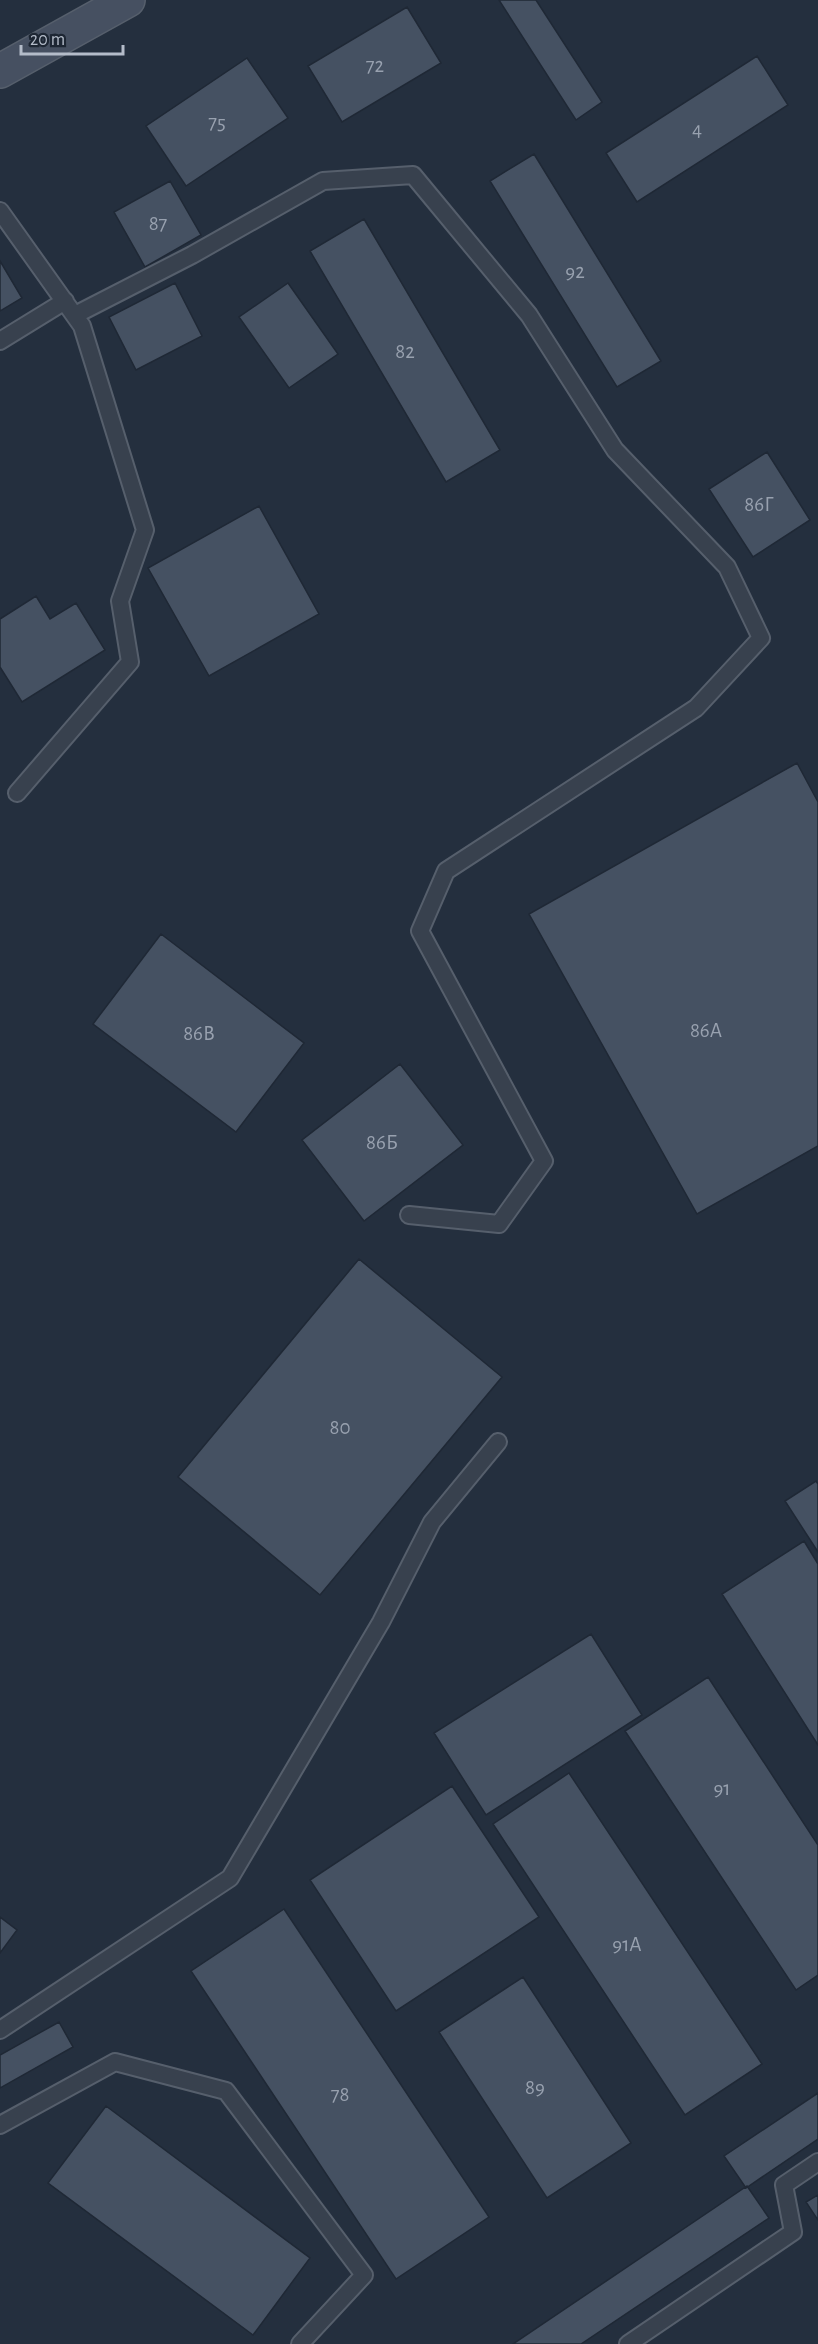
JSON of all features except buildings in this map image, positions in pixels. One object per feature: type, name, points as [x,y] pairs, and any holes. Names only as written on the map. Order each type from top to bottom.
[{"type":"main road","points":[[0,71],[128,0]]},
{"type":"lane","points":[[0,341],[192,255],[322,181],[413,175],[529,315],[615,450],[727,567],[761,639],[696,708],[446,871],[420,931],[544,1161],[499,1224],[409,1215]]},
{"type":"lane","points":[[0,211],[82,326],[145,530],[120,601],[130,662],[17,793]]},
{"type":"lane","points":[[0,2030],[230,1878],[381,1622],[432,1522],[498,1442]]},
{"type":"lane","points":[[0,2125],[115,2062],[226,2091],[364,2275],[300,2344]]},
{"type":"lane","points":[[628,2344],[793,2232],[784,2185],[818,2162]]}]
